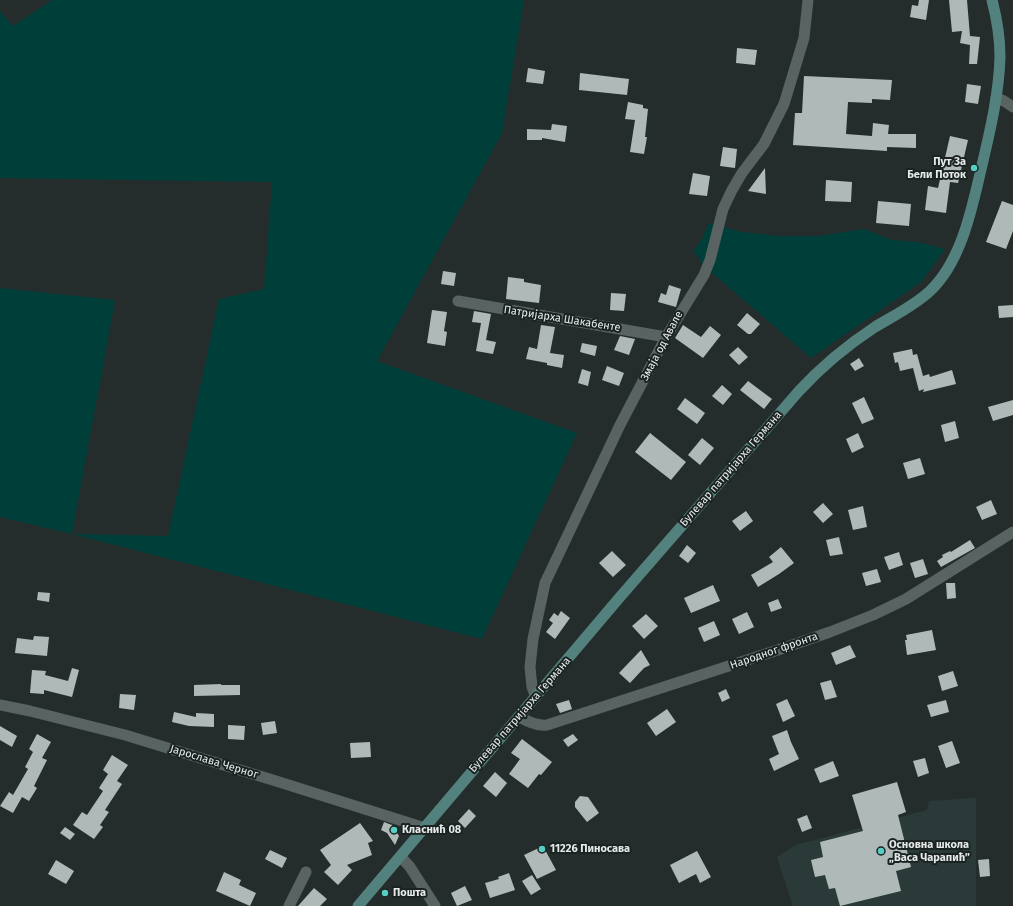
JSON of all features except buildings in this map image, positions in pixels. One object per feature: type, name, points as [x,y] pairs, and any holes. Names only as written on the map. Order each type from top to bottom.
[{"type":"main road","name":"Булевар патријарха Германа","points":[[358,906],[620,597],[760,434],[813,376],[836,354],[913,304],[930,291],[941,278],[954,257],[968,221],[986,151],[996,98],[1000,57],[1000,38],[992,0]]},
{"type":"street","name":"Змаја од Авале","points":[[536,697],[532,687],[530,667],[533,639],[545,583],[620,425],[666,337],[704,275],[724,209],[732,190],[742,173],[764,144],[784,104],[804,38],[808,0]]},
{"type":"street","points":[[996,98],[1013,107]]},
{"type":"street","name":"Патријарха Шакабенте","points":[[458,301],[666,337]]},
{"type":"street","name":"Народног фронта","points":[[520,716],[529,722],[542,726],[547,725],[830,632],[873,615],[906,599],[1013,532]]},
{"type":"street","name":"Јарослава Черног","points":[[0,705],[53,716],[125,735],[425,828]]},
{"type":"street","points":[[401,857],[413,871],[435,906]]},
{"type":"street","points":[[289,906],[306,872]]},
{"type":"shaded area","points":[[52,0],[524,0],[502,133],[377,361],[577,433],[482,639],[72,534],[168,536],[219,299],[264,289],[272,182],[0,178],[0,11],[13,26]]},
{"type":"shaded area","points":[[709,223],[742,232],[779,236],[818,236],[864,229],[892,240],[918,242],[945,249],[921,282],[811,358],[704,266],[693,251],[701,240]]},
{"type":"shaded area","points":[[0,288],[115,300],[72,534],[0,517]]},
{"type":"shaded area","name":"Основна школа „Васа Чарапић”","points":[[976,798],[976,906],[793,906],[777,857],[796,845],[927,810],[929,801]]},
{"type":"place","name":"Пут За Бели Поток","points":[[974,168]]},
{"type":"place","name":"Класнић 08","points":[[394,830]]},
{"type":"place","name":"11226 Пиносава","points":[[542,849]]},
{"type":"place","name":"Основна школа „Васа Чарапић”","points":[[881,851]]},
{"type":"place","name":"Пошта","points":[[385,893]]}]
